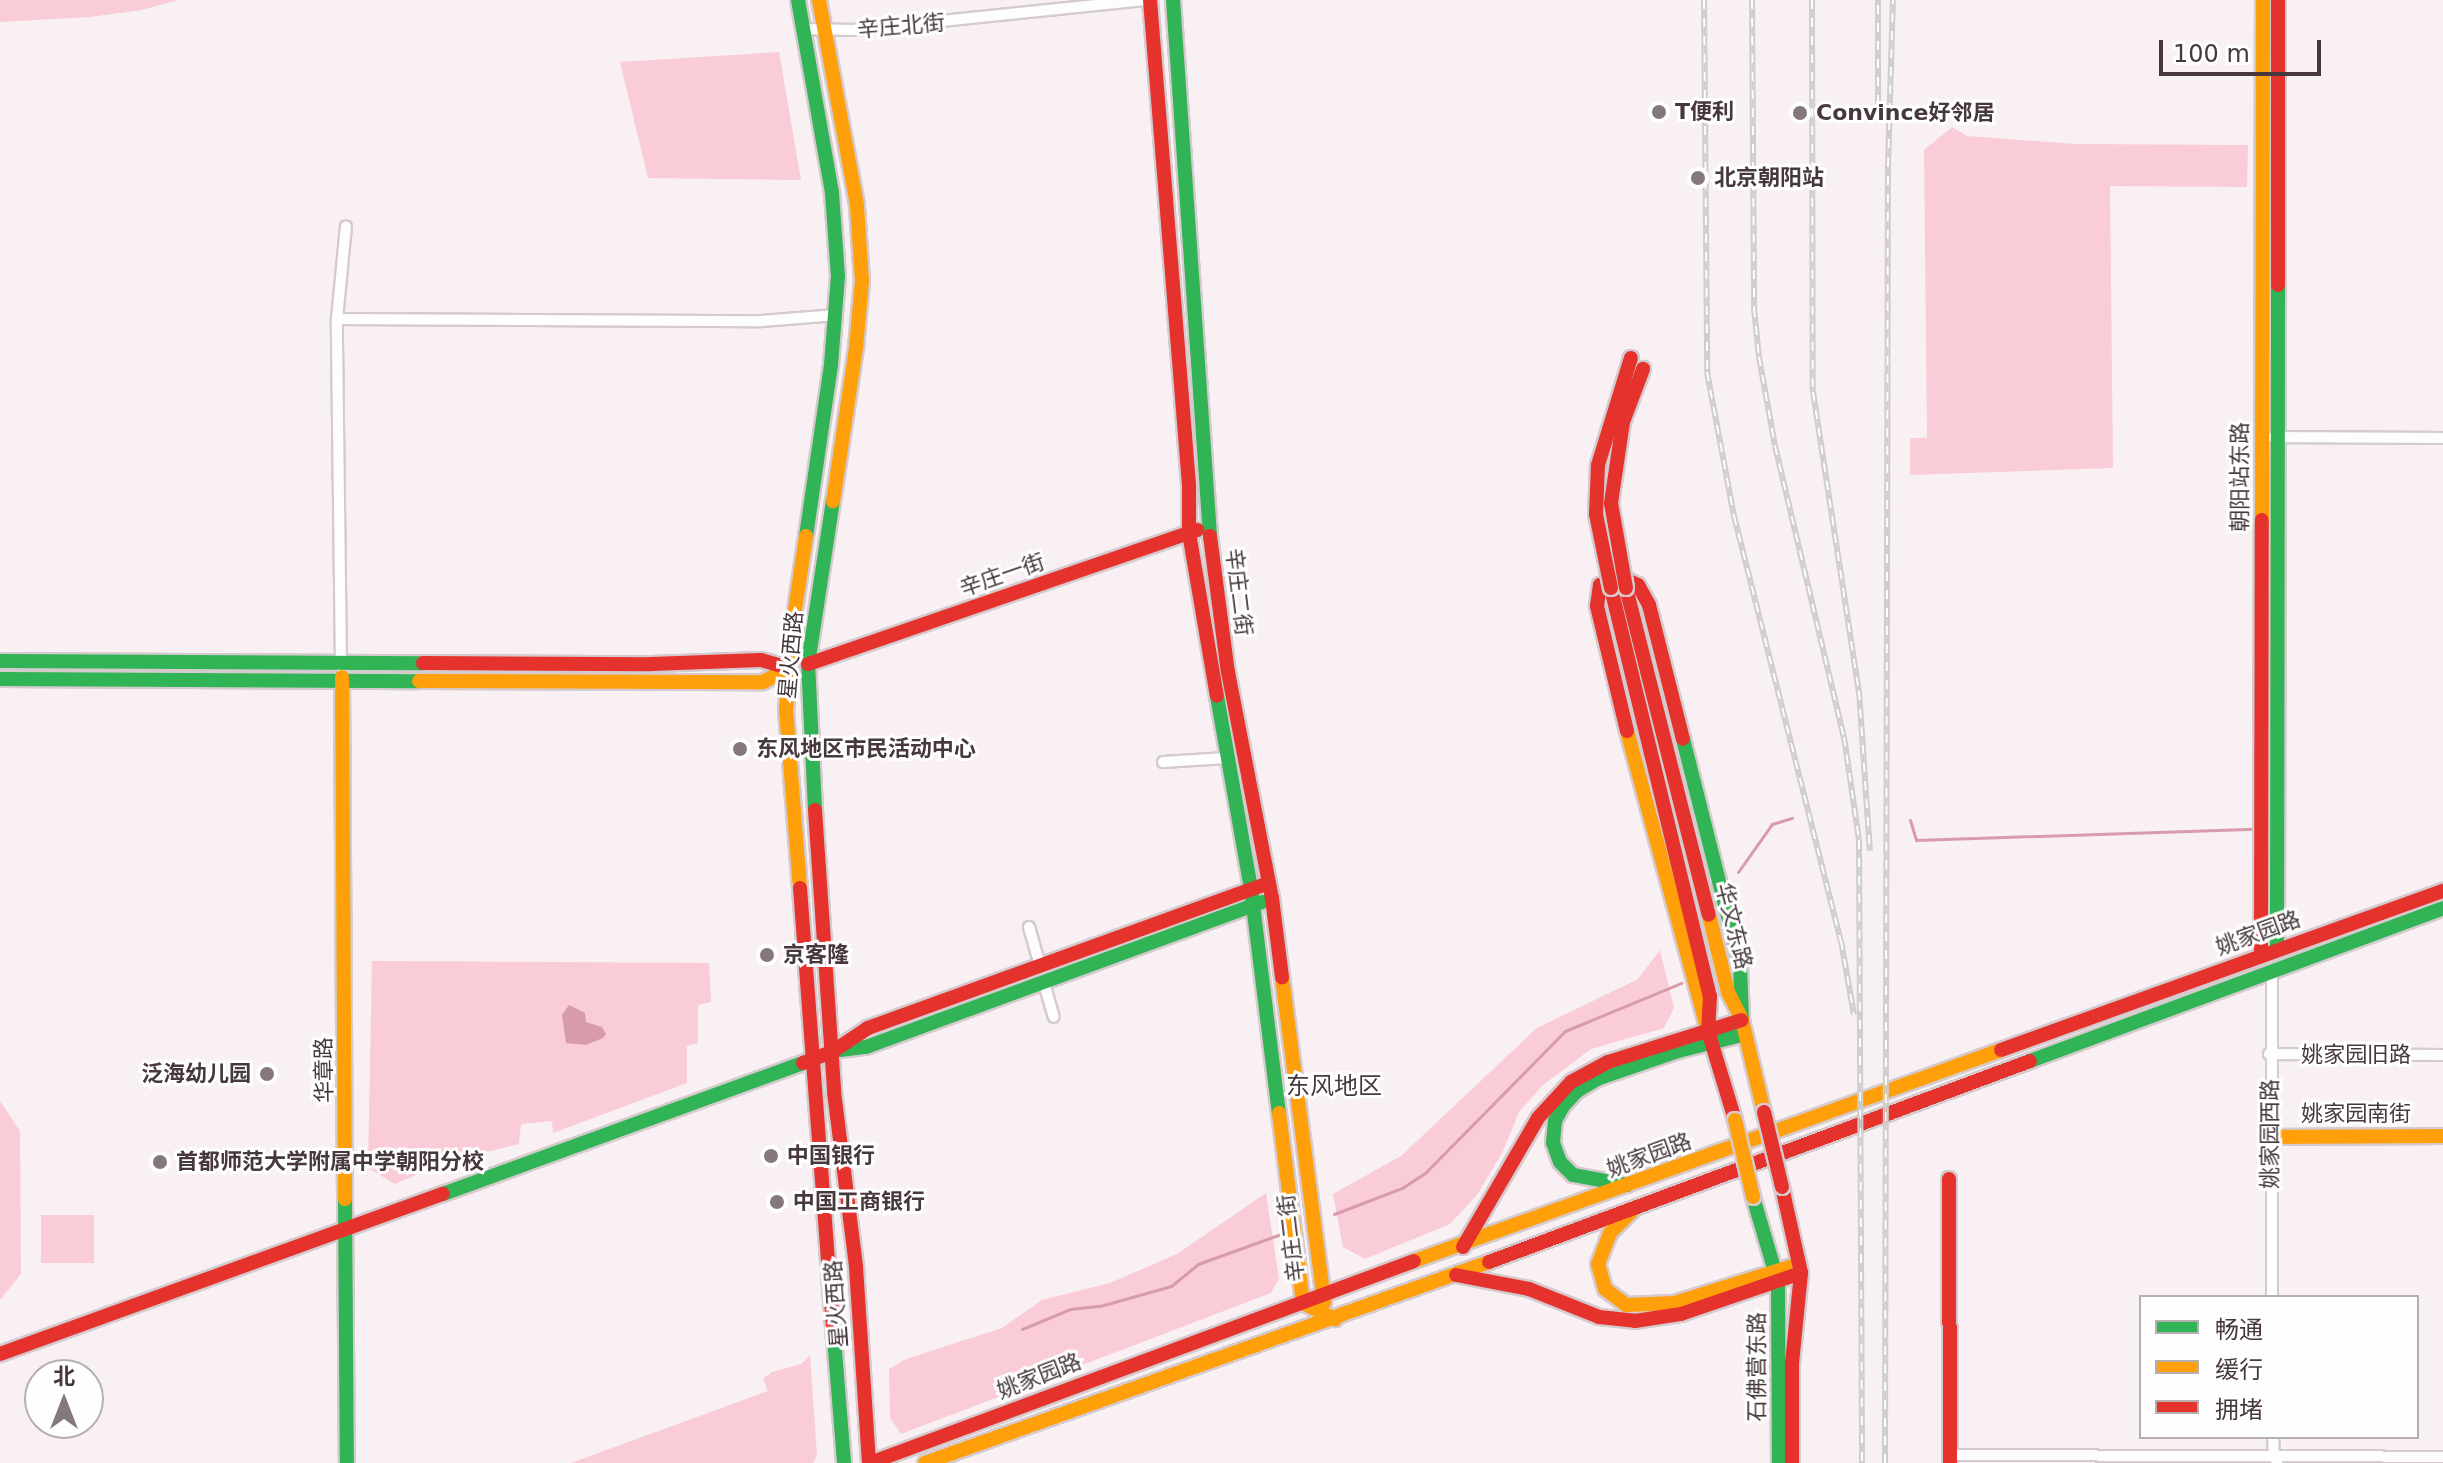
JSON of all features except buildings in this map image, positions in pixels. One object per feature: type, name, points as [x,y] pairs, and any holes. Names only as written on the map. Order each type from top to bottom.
[{"type":"main road","name":"星火西路","points":[[798,0],[836,225],[837,315],[789,668],[786,711],[810,1060],[844,1463]]},
{"type":"main road","name":"星火西路","points":[[819,0],[857,206],[862,281],[856,348],[808,664],[808,704],[832,1052],[856,1267],[870,1463]]},
{"type":"main road","name":"辛庄二街","points":[[1150,0],[1189,486],[1189,533],[1251,889],[1303,1303],[1335,1319]]},
{"type":"main road","name":"辛庄二街","points":[[1173,0],[1209,525],[1228,672],[1270,890],[1321,1297],[1335,1319]]},
{"type":"main road","name":"朝阳站东路","points":[[2263,0],[2277,949]]},
{"type":"main road","name":"朝阳站东路","points":[[2261,955],[2278,0]]},
{"type":"main road","points":[[1618,588],[1596,514],[1598,465],[1631,358]]},
{"type":"main road","points":[[1618,588],[1611,503],[1623,422],[1643,369]]},
{"type":"main road","name":"辛庄一街","points":[[808,664],[1209,525]]},
{"type":"main road","points":[[1463,1247],[1554,1096],[1585,1072],[1608,1062],[1712,1036],[1744,1027],[1740,965],[1649,605],[1638,585],[1622,578],[1600,585],[1597,606],[1673,908],[1712,1036]]},
{"type":"main road","name":"华文东路","points":[[1618,588],[1728,992],[1744,1027],[1800,1268]]},
{"type":"main road","name":"华文东路","points":[[1618,588],[1710,996],[1712,1036],[1775,1277]]},
{"type":"main road","points":[[0,661],[651,664],[761,660],[789,668]]},
{"type":"main road","points":[[0,679],[342,677],[763,682],[789,668]]},
{"type":"main road","name":"华章路","points":[[342,677],[347,1463]]},
{"type":"main road","points":[[832,1052],[868,1028],[1251,889],[1270,890]]},
{"type":"main road","points":[[0,1354],[832,1052],[866,1047],[1044,983],[1253,905],[1270,890]]},
{"type":"main road","name":"姚家园路","points":[[870,1463],[2443,891]]},
{"type":"main road","name":"姚家园路","points":[[925,1463],[954,1458],[1335,1319],[2443,908]]},
{"type":"main road","points":[[1628,1185],[1573,1175],[1560,1162],[1553,1143],[1555,1121],[1563,1106],[1577,1091],[1597,1079],[1712,1036]]},
{"type":"main road","name":"姚家园南街","points":[[2270,1137],[2443,1136]]},
{"type":"main road","points":[[1949,1179],[1950,1459]]},
{"type":"main road","points":[[1638,1205],[1610,1233],[1599,1254],[1599,1277],[1605,1289],[1626,1305],[1640,1308],[1674,1303],[1775,1277]]},
{"type":"main road","points":[[1454,1275],[1529,1289],[1599,1317],[1635,1321],[1681,1314],[1800,1268]]},
{"type":"main road","name":"石佛营东路","points":[[1792,1463],[1792,1363],[1800,1268]]},
{"type":"main road","name":"石佛营东路","points":[[1775,1277],[1779,1463]]},
{"type":"street","name":"辛庄北街","points":[[803,29],[1002,18],[1142,0]]},
{"type":"street","points":[[342,677],[337,319],[346,226]]},
{"type":"street","points":[[337,319],[761,321],[837,315]]},
{"type":"street","points":[[2269,437],[2443,438]]},
{"type":"street","points":[[789,668],[808,664]]},
{"type":"street","points":[[1163,762],[1226,758]]},
{"type":"street","points":[[1029,927],[1040,965]]},
{"type":"street","name":"姚家园西路","points":[[2272,972],[2269,1054],[2272,1295]]},
{"type":"street","points":[[1044,983],[1054,1017]]},
{"type":"street","name":"姚家园旧路","points":[[2269,1054],[2443,1055]]},
{"type":"street","points":[[2273,1439],[2276,1460]]},
{"type":"street","points":[[1950,1459],[2443,1457]]},
{"type":"shaded area","points":[[0,0],[178,0],[142,10],[90,17],[0,22]]},
{"type":"shaded area","points":[[779,52],[801,180],[648,178],[620,62]]},
{"type":"shaded area","points":[[1952,127],[1967,136],[2075,144],[2248,145],[2247,187],[2110,186],[2113,468],[1910,475],[1910,438],[1927,438],[1924,150]]},
{"type":"shaded area","points":[[1660,950],[1674,1008],[1664,1028],[1591,1049],[1543,1085],[1519,1112],[1502,1153],[1477,1195],[1450,1224],[1365,1259],[1343,1247],[1333,1194],[1401,1156],[1537,1028],[1638,979]]},
{"type":"shaded area","points":[[372,961],[709,963],[711,1002],[698,1005],[698,1043],[687,1046],[687,1083],[553,1133],[552,1121],[521,1124],[519,1144],[448,1161],[395,1184],[368,1168]]},
{"type":"shaded area","points":[[569,1005],[585,1013],[586,1022],[602,1027],[606,1034],[603,1038],[586,1045],[566,1043],[562,1015]]},
{"type":"shaded area","points":[[0,1101],[20,1131],[21,1274],[0,1300]]},
{"type":"shaded area","points":[[1266,1193],[1279,1279],[1271,1293],[901,1434],[890,1418],[889,1369],[906,1359],[1002,1328],[1042,1300],[1110,1283],[1177,1254]]},
{"type":"shaded area","points":[[41,1215],[94,1215],[94,1263],[41,1263]]},
{"type":"shaded area","points":[[810,1355],[817,1455],[813,1463],[571,1463],[768,1391],[763,1379],[772,1372],[801,1364]]},
{"type":"waterway","points":[[1738,872],[1772,824],[1792,818]]},
{"type":"waterway","points":[[1910,820],[1916,840],[2255,829]]},
{"type":"waterway","points":[[1334,1214],[1402,1188],[1425,1173],[1565,1031],[1681,983]]},
{"type":"waterway","points":[[1022,1329],[1070,1309],[1100,1306],[1171,1286],[1198,1264],[1289,1231]]},
{"type":"railway","points":[[1704,0],[1707,372],[1734,516],[1841,941],[1854,1015]]},
{"type":"railway","points":[[1752,0],[1754,308],[1759,357],[1775,446],[1844,737],[1859,840],[1862,1463]]},
{"type":"railway","points":[[1812,0],[1813,392],[1859,691],[1870,851]]},
{"type":"railway","points":[[1878,0],[1878,104]]},
{"type":"railway","points":[[1885,1463],[1888,166],[1893,0]]},
{"type":"traffic: fast","points":[[798,0],[832,193],[838,276],[831,365],[806,536]]},
{"type":"traffic: fast","points":[[1173,0],[1210,536]]},
{"type":"traffic: fast","points":[[2277,949],[2278,285]]},
{"type":"traffic: fast","points":[[815,810],[808,664],[833,501]]},
{"type":"traffic: fast","points":[[0,661],[423,663]]},
{"type":"traffic: fast","points":[[0,679],[419,681]]},
{"type":"traffic: fast","points":[[1217,696],[1251,889],[1279,1113]]},
{"type":"traffic: fast","points":[[1683,739],[1740,965],[1742,1020]]},
{"type":"traffic: fast","points":[[840,1050],[866,1047],[1262,902]]},
{"type":"traffic: fast","points":[[2030,1061],[2443,908]]},
{"type":"traffic: fast","points":[[1627,1185],[1573,1175],[1560,1162],[1553,1143],[1555,1121],[1563,1106],[1577,1091],[1597,1079],[1678,1051],[1745,1034]]},
{"type":"traffic: fast","points":[[443,1194],[803,1063]]},
{"type":"traffic: fast","points":[[1753,1197],[1778,1282],[1779,1463]]},
{"type":"traffic: fast","points":[[345,1199],[347,1463]]},
{"type":"traffic: fast","points":[[834,1338],[844,1463]]},
{"type":"traffic: slow","points":[[819,0],[857,206],[862,281],[856,348],[833,501]]},
{"type":"traffic: slow","points":[[2262,520],[2263,0]]},
{"type":"traffic: slow","points":[[800,888],[786,711],[792,630],[806,536]]},
{"type":"traffic: slow","points":[[419,681],[763,682],[789,668]]},
{"type":"traffic: slow","points":[[342,677],[345,1199]]},
{"type":"traffic: slow","points":[[1627,731],[1708,1031]]},
{"type":"traffic: slow","points":[[1709,915],[1728,992],[1742,1020],[1764,1112]]},
{"type":"traffic: slow","points":[[1282,977],[1324,1302]]},
{"type":"traffic: slow","points":[[1414,1261],[2001,1050]]},
{"type":"traffic: slow","points":[[1279,1113],[1303,1303],[1335,1319]]},
{"type":"traffic: slow","points":[[1735,1120],[1753,1197]]},
{"type":"traffic: slow","points":[[2270,1137],[2443,1136]]},
{"type":"traffic: slow","points":[[1632,1211],[1610,1233],[1598,1264],[1605,1289],[1626,1305],[1674,1303],[1799,1264]]},
{"type":"traffic: slow","points":[[925,1463],[1489,1262]]},
{"type":"traffic: jam","points":[[1150,0],[1189,486],[1189,533],[1217,696]]},
{"type":"traffic: jam","points":[[2278,0],[2278,285]]},
{"type":"traffic: jam","points":[[1611,588],[1596,514],[1598,465],[1631,358]]},
{"type":"traffic: jam","points":[[1626,588],[1611,503],[1623,422],[1643,369]]},
{"type":"traffic: jam","points":[[2261,955],[2262,520]]},
{"type":"traffic: jam","points":[[808,664],[1198,530]]},
{"type":"traffic: jam","points":[[1210,536],[1228,672],[1272,898],[1282,977]]},
{"type":"traffic: jam","points":[[1627,731],[1597,606],[1600,585],[1622,578],[1638,585],[1649,605],[1683,739]]},
{"type":"traffic: jam","points":[[1611,588],[1710,996],[1708,1031],[1735,1120]]},
{"type":"traffic: jam","points":[[1626,588],[1709,915]]},
{"type":"traffic: jam","points":[[423,663],[651,664],[761,660],[789,668]]},
{"type":"traffic: jam","points":[[815,810],[834,1092],[856,1267],[869,1463]]},
{"type":"traffic: jam","points":[[803,1063],[832,1052],[868,1028],[1269,883]]},
{"type":"traffic: jam","points":[[800,888],[834,1338]]},
{"type":"traffic: jam","points":[[2001,1050],[2443,891]]},
{"type":"traffic: jam","points":[[1463,1247],[1538,1118],[1571,1082],[1608,1062],[1742,1020]]},
{"type":"traffic: jam","points":[[1489,1262],[2030,1061]]},
{"type":"traffic: jam","points":[[1764,1112],[1782,1187]]},
{"type":"traffic: jam","points":[[1949,1179],[1950,1463]]},
{"type":"traffic: jam","points":[[1782,1187],[1801,1273],[1792,1363],[1792,1463]]},
{"type":"traffic: jam","points":[[0,1354],[443,1194]]},
{"type":"traffic: jam","points":[[870,1463],[1414,1261]]},
{"type":"traffic: jam","points":[[1456,1275],[1529,1289],[1599,1317],[1635,1321],[1681,1314],[1801,1273]]},
{"type":"place","name":"T便利","points":[[1659,112]]},
{"type":"place","name":"Convince好邻居","points":[[1800,113]]},
{"type":"place","name":"北京朝阳站","points":[[1698,178]]},
{"type":"place","name":"东风地区市民活动中心","points":[[740,749]]},
{"type":"place","name":"京客隆","points":[[767,955]]},
{"type":"place","name":"泛海幼儿园","points":[[267,1074]]},
{"type":"place","name":"中国银行","points":[[771,1156]]},
{"type":"place","name":"首都师范大学附属中学朝阳分校","points":[[160,1162]]},
{"type":"place","name":"中国工商银行","points":[[777,1202]]},
{"type":"district","name":"东风地区","points":[[1334,1087]]}]
